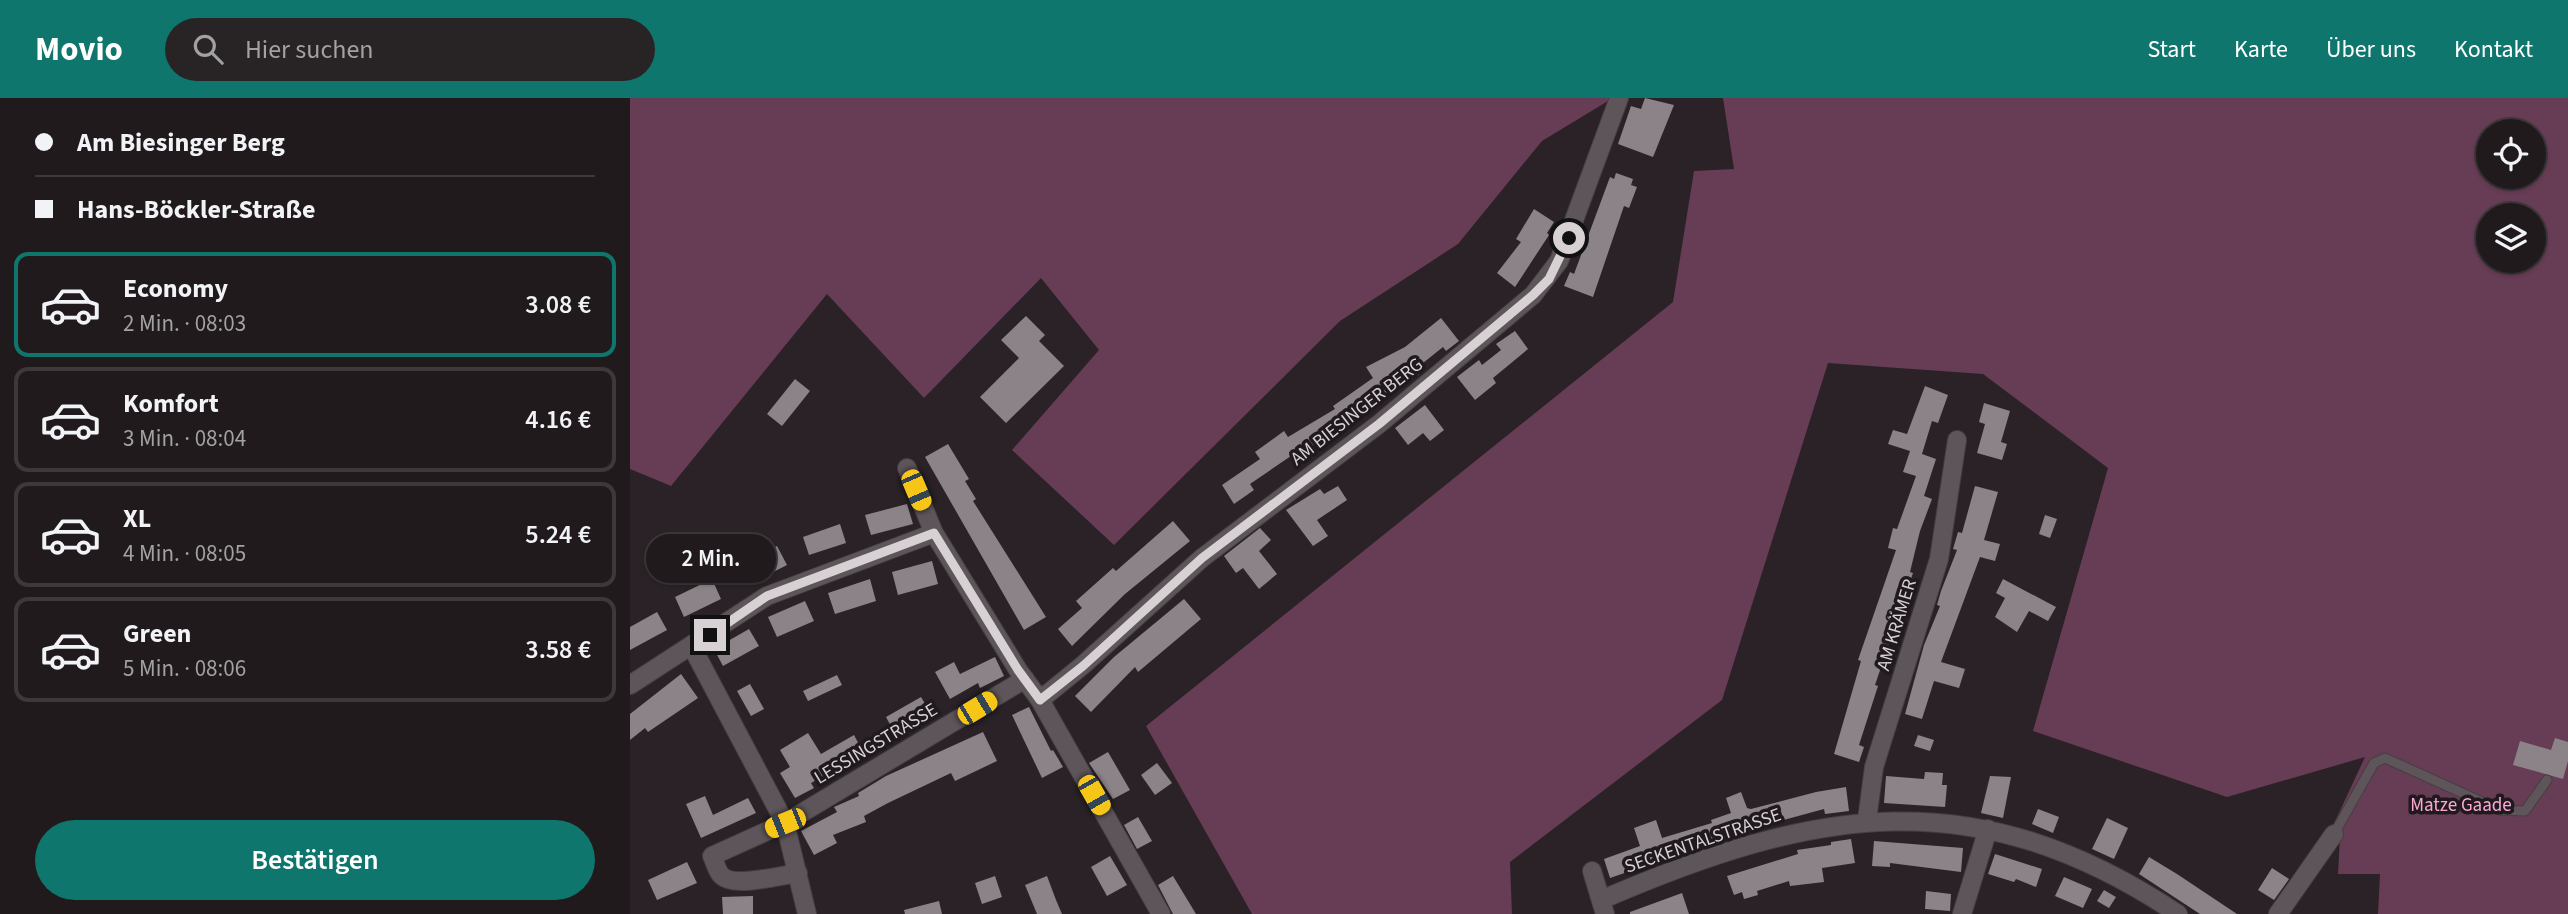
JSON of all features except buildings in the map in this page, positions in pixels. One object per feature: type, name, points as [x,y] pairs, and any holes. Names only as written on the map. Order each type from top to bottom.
[{"type":"street","name":"AM BIESINGER BERG","points":[[1040,700],[1083,666],[1202,558],[1379,424],[1533,295],[1559,261],[1619,98]]},
{"type":"street","name":"AM KRÄMER","points":[[1867,820],[1874,767],[1939,559],[1957,440]]},
{"type":"street","points":[[907,468],[934,533],[1040,700],[1161,914]]},
{"type":"street","points":[[630,685],[692,648],[767,596],[934,533]]},
{"type":"street","points":[[692,648],[785,823],[807,914]]},
{"type":"street","name":"LESSINGSTRASSE","points":[[798,873],[759,880],[730,880],[722,876],[712,856],[785,823],[1025,679]]},
{"type":"street","name":"SECKENTALSTRASSE","points":[[1603,907],[1779,835],[1867,820],[1934,821],[1988,829],[2063,852],[2135,885],[2178,914]]},
{"type":"street","points":[[1962,914],[1988,829]]},
{"type":"street","points":[[2278,914],[2334,834]]},
{"type":"street","points":[[1592,871],[1603,907]]},
{"type":"lane","points":[[2334,834],[2374,763],[2385,758],[2500,810],[2525,811],[2547,780]]},
{"type":"green space","points":[[630,98],[1613,98],[1542,141],[1458,244],[1340,321],[1114,545],[1012,450],[1099,350],[1041,278],[924,398],[827,294],[671,486],[630,469]]},
{"type":"green space","name":"Matze Gaade","points":[[1723,98],[2568,98],[2568,914],[2378,914],[2380,874],[2338,874],[2340,837],[2331,830],[2365,757],[2227,797],[2033,731],[2108,468],[1983,374],[1828,363],[1722,700],[1510,862],[1512,914],[1252,914],[1146,726],[1673,302],[1694,171],[1734,169]]},
{"type":"route","points":[[710,635],[767,596],[934,533],[1018,670],[1040,700],[1083,666],[1202,558],[1379,424],[1533,295],[1549,279],[1569,238]]}]
